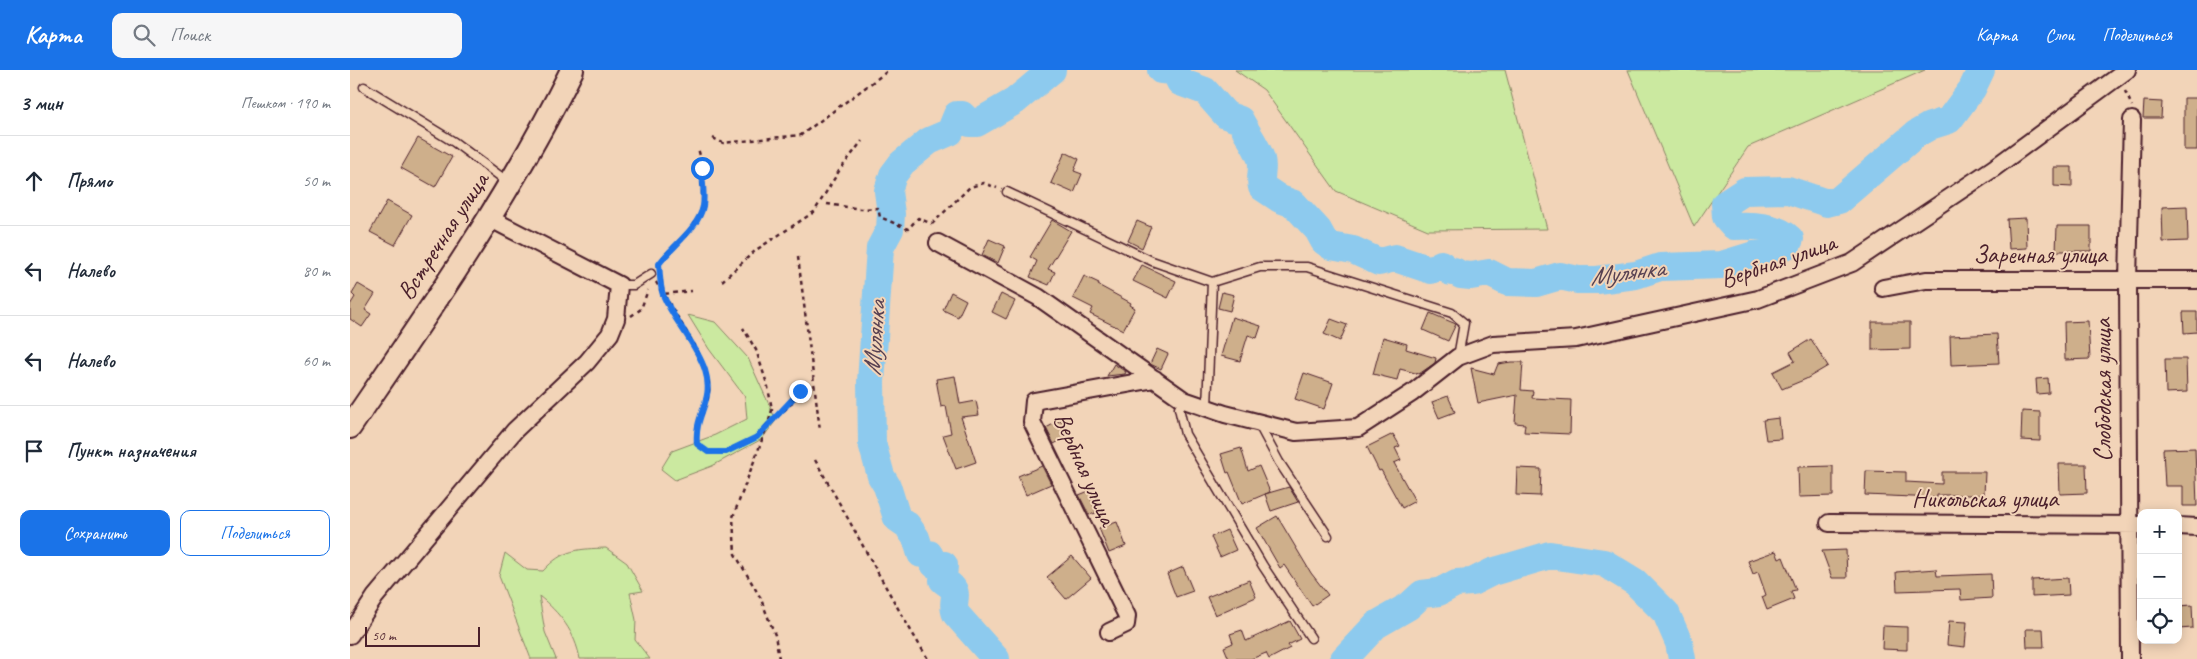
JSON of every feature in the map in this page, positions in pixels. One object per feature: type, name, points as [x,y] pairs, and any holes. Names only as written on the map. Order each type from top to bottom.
[{"type":"main road","name":"Встречная улица","points":[[350,427],[490,218],[537,140],[572,70]]},
{"type":"street","name":"Вербная улица","points":[[938,242],[1038,297],[1184,400],[1258,423],[1296,432],[1358,428],[1412,393],[1458,357],[1493,344],[1576,339],[1758,300],[1852,263],[1994,168],[2122,74]]},
{"type":"street","name":"Слободская улица","points":[[2130,659],[2135,525],[2128,280],[2132,120]]},
{"type":"street","points":[[350,635],[375,597],[515,430],[587,362],[610,334],[616,319],[619,285],[490,218]]},
{"type":"street","name":"Заречная улица","points":[[1883,288],[1926,280],[2197,280]]},
{"type":"street","name":"Вербная улица","points":[[1110,632],[1126,624],[1127,616],[1032,422],[1034,400],[1156,379]]},
{"type":"street","name":"Никольская улица","points":[[1829,523],[2135,525]]},
{"type":"street","points":[[2182,526],[2197,527]]},
{"type":"lane","points":[[364,87],[454,142],[511,184]]},
{"type":"lane","points":[[1007,192],[1152,260],[1212,282],[1260,267],[1307,267],[1452,313],[1464,323],[1458,357]]},
{"type":"lane","points":[[619,285],[634,285],[651,274]]},
{"type":"lane","points":[[1206,407],[1212,282]]},
{"type":"lane","points":[[1184,400],[1179,408],[1186,434],[1263,566],[1311,638]]},
{"type":"lane","points":[[1258,423],[1279,462],[1328,536]]},
{"type":"path","points":[[713,138],[723,143],[801,135],[889,70]]},
{"type":"path","points":[[2122,74],[2132,104],[2132,120]]},
{"type":"path","points":[[722,281],[756,250],[814,212],[839,170],[862,140]]},
{"type":"path","points":[[663,294],[659,264],[669,250],[695,224],[703,207],[702,168],[698,149]]},
{"type":"path","points":[[827,204],[861,209],[878,208],[880,217],[908,229],[918,218],[932,224],[970,187],[984,183],[1007,192]]},
{"type":"path","points":[[798,256],[820,430]]},
{"type":"path","points":[[651,274],[704,368],[709,387],[706,403],[695,430],[697,444],[708,452],[726,452],[757,437],[768,424],[790,405],[800,391]]},
{"type":"path","points":[[610,334],[641,309],[645,301],[651,274]]},
{"type":"path","points":[[663,294],[692,291]]},
{"type":"path","points":[[743,328],[756,350],[768,387],[772,410],[733,517],[735,554],[760,597],[775,635],[779,659]]},
{"type":"path","points":[[815,460],[850,520],[883,585],[928,659]]},
{"type":"green space","points":[[1235,70],[1505,70],[1547,229],[1428,230],[1336,191],[1264,90]]},
{"type":"green space","points":[[1628,70],[1925,70],[1748,147],[1694,227]]},
{"type":"green space","points":[[688,315],[715,322],[748,358],[776,420],[762,439],[712,466],[675,480],[661,469],[672,451],[715,435],[747,419],[745,397],[709,349]]},
{"type":"green space","points":[[606,548],[627,563],[643,591],[630,593],[636,620],[635,640],[650,659],[580,659],[578,649],[566,624],[554,609],[539,596],[545,632],[556,659],[531,659],[499,576],[505,553],[527,570],[543,571],[564,554],[579,550]]},
{"type":"building","points":[[2184,98],[2197,98],[2197,150],[2184,150]]},
{"type":"building","points":[[2144,101],[2162,102],[2161,118],[2143,118]]},
{"type":"building","points":[[418,138],[452,157],[435,187],[401,168]]},
{"type":"building","points":[[1065,152],[1079,159],[1074,171],[1082,174],[1074,193],[1051,183]]},
{"type":"building","points":[[2054,167],[2072,167],[2072,187],[2054,186]]},
{"type":"building","points":[[387,201],[412,215],[395,245],[370,232]]},
{"type":"building","points":[[2187,206],[2188,241],[2163,242],[2162,207]]},
{"type":"building","points":[[2026,218],[2027,248],[2009,249],[2007,219]]},
{"type":"building","points":[[1052,220],[1071,231],[1048,269],[1055,272],[1049,285],[1030,277],[1037,261],[1030,257]]},
{"type":"building","points":[[1137,221],[1151,227],[1142,248],[1128,241]]},
{"type":"building","points":[[2057,226],[2091,226],[2091,251],[2056,251]]},
{"type":"building","points":[[989,239],[1005,246],[998,263],[982,255]]},
{"type":"building","points":[[1142,265],[1176,281],[1168,298],[1133,281]]},
{"type":"building","points":[[1084,276],[1131,303],[1130,305],[1135,308],[1123,330],[1090,314],[1093,308],[1073,298]]},
{"type":"building","points":[[358,284],[375,294],[365,310],[371,314],[362,327],[350,319],[350,305],[355,297],[352,294]]},
{"type":"building","points":[[951,292],[966,300],[958,317],[943,310]]},
{"type":"building","points":[[1222,292],[1234,295],[1230,311],[1218,308]]},
{"type":"building","points":[[1001,294],[1015,301],[1006,319],[992,312]]},
{"type":"building","points":[[2183,312],[2197,312],[2197,332],[2184,333]]},
{"type":"building","points":[[1430,313],[1456,324],[1448,341],[1423,330]]},
{"type":"building","points":[[1232,317],[1261,326],[1257,338],[1248,335],[1240,361],[1221,356]]},
{"type":"building","points":[[1331,319],[1347,325],[1340,341],[1324,334]]},
{"type":"building","points":[[2088,321],[2090,359],[2065,360],[2064,322]]},
{"type":"building","points":[[1872,322],[1910,322],[1910,349],[1872,350]]},
{"type":"building","points":[[1997,334],[1999,363],[1951,365],[1950,336]]},
{"type":"building","points":[[1383,337],[1407,344],[1406,349],[1436,358],[1435,363],[1419,374],[1400,369],[1397,380],[1373,374]]},
{"type":"building","points":[[1811,339],[1828,366],[1806,379],[1782,389],[1773,372],[1795,361],[1790,352]]},
{"type":"building","points":[[1157,349],[1168,354],[1161,369],[1150,364]]},
{"type":"building","points":[[2165,359],[2186,359],[2187,392],[2166,393]]},
{"type":"building","points":[[1523,362],[1521,390],[1533,391],[1532,398],[1571,400],[1570,434],[1524,432],[1525,424],[1515,423],[1517,395],[1478,403],[1471,368],[1494,374],[1498,364]]},
{"type":"building","points":[[1114,364],[1126,372],[1125,374],[1107,376]]},
{"type":"building","points":[[1304,373],[1333,383],[1324,409],[1295,399]]},
{"type":"building","points":[[955,376],[960,404],[976,401],[979,415],[961,417],[976,462],[956,469],[943,435],[951,433],[946,406],[941,407],[936,379]]},
{"type":"building","points":[[2048,378],[2049,393],[2037,394],[2036,379]]},
{"type":"building","points":[[1448,396],[1455,412],[1439,418],[1432,402]]},
{"type":"building","points":[[2022,411],[2040,412],[2040,441],[2021,440]]},
{"type":"building","points":[[1779,418],[1781,439],[1766,440],[1763,420]]},
{"type":"building","points":[[1061,420],[1070,435],[1054,444],[1046,428]]},
{"type":"building","points":[[1393,434],[1400,446],[1395,448],[1401,460],[1394,463],[1415,501],[1402,508],[1381,470],[1379,471],[1367,447]]},
{"type":"building","points":[[1241,448],[1248,471],[1259,466],[1270,492],[1242,504],[1229,472],[1227,473],[1221,454]]},
{"type":"building","points":[[2195,448],[2197,506],[2183,506],[2183,486],[2165,486],[2163,449]]},
{"type":"building","points":[[2059,464],[2086,464],[2087,493],[2060,494]]},
{"type":"building","points":[[1042,466],[1051,484],[1026,495],[1018,476]]},
{"type":"building","points":[[1833,466],[1833,496],[1799,497],[1798,467]]},
{"type":"building","points":[[1517,468],[1541,469],[1540,496],[1516,495]]},
{"type":"building","points":[[1866,471],[1906,472],[1906,482],[1942,484],[1942,472],[1985,472],[1984,495],[1937,495],[1937,498],[1865,495]]},
{"type":"building","points":[[1289,487],[1298,502],[1271,511],[1265,494]]},
{"type":"building","points":[[1089,491],[1096,513],[1089,515],[1079,495]]},
{"type":"building","points":[[1277,516],[1311,573],[1328,595],[1312,606],[1284,565],[1280,568],[1257,528]]},
{"type":"building","points":[[1117,522],[1126,546],[1109,553],[1099,528]]},
{"type":"building","points":[[1227,530],[1236,550],[1220,557],[1211,537]]},
{"type":"building","points":[[1846,550],[1847,578],[1832,578],[1822,551]]},
{"type":"building","points":[[1776,551],[1779,559],[1783,557],[1796,590],[1791,591],[1794,599],[1767,610],[1762,597],[1766,595],[1758,572],[1753,574],[1748,561]]},
{"type":"building","points":[[1072,556],[1091,578],[1066,599],[1047,577]]},
{"type":"building","points":[[1183,567],[1193,591],[1176,597],[1167,574]]},
{"type":"building","points":[[1936,569],[1937,576],[1991,574],[1992,598],[1961,600],[1960,589],[1897,591],[1896,572]]},
{"type":"building","points":[[2068,578],[2069,595],[2032,597],[2032,580]]},
{"type":"building","points":[[1249,580],[1256,597],[1215,615],[1207,597]]},
{"type":"building","points":[[2192,605],[2193,628],[2182,629],[2182,606]]},
{"type":"building","points":[[1290,621],[1300,639],[1288,645],[1290,648],[1269,659],[1266,653],[1251,659],[1229,659],[1224,647],[1233,643],[1230,634],[1242,630],[1246,641]]},
{"type":"building","points":[[1949,621],[1967,622],[1965,647],[1947,645]]},
{"type":"building","points":[[1883,626],[1907,627],[1907,650],[1882,649]]},
{"type":"building","points":[[2026,629],[2043,629],[2044,647],[2027,647]]},
{"type":"waterway","name":"Мулянка","points":[[996,659],[956,614],[954,607],[955,594],[951,586],[943,580],[944,565],[934,564],[929,554],[921,554],[916,538],[907,525],[897,518],[887,486],[881,476],[872,443],[871,382],[880,248],[890,229],[891,214],[888,191],[893,175],[902,163],[929,141],[950,132],[957,115],[962,115],[970,123],[977,123],[1015,101],[1052,70]]},
{"type":"waterway","name":"Мулянка","points":[[1161,70],[1175,71],[1180,82],[1205,91],[1226,115],[1240,120],[1261,159],[1262,187],[1280,199],[1294,204],[1318,230],[1324,241],[1331,246],[1353,250],[1379,262],[1395,258],[1431,270],[1441,264],[1451,272],[1454,271],[1461,275],[1471,276],[1489,273],[1507,282],[1536,283],[1560,276],[1578,280],[1597,280],[1636,275],[1660,267],[1722,265],[1787,245],[1790,239],[1778,231],[1756,226],[1734,226],[1726,217],[1725,204],[1745,191],[1788,190],[1827,203],[1839,200],[1916,134],[1930,126],[1949,120],[1972,89],[1981,70]]},
{"type":"waterway","name":"Мулянка","points":[[1344,659],[1376,625],[1409,606],[1422,594],[1439,592],[1456,583],[1472,582],[1492,572],[1550,555],[1604,563],[1635,582],[1666,613],[1679,643],[1682,659]]},
{"type":"route","points":[[702,168],[703,207],[695,224],[669,250],[659,264],[663,294],[704,368],[709,387],[706,403],[695,430],[697,444],[708,452],[726,452],[757,437],[768,424],[790,405],[800,391]]}]
